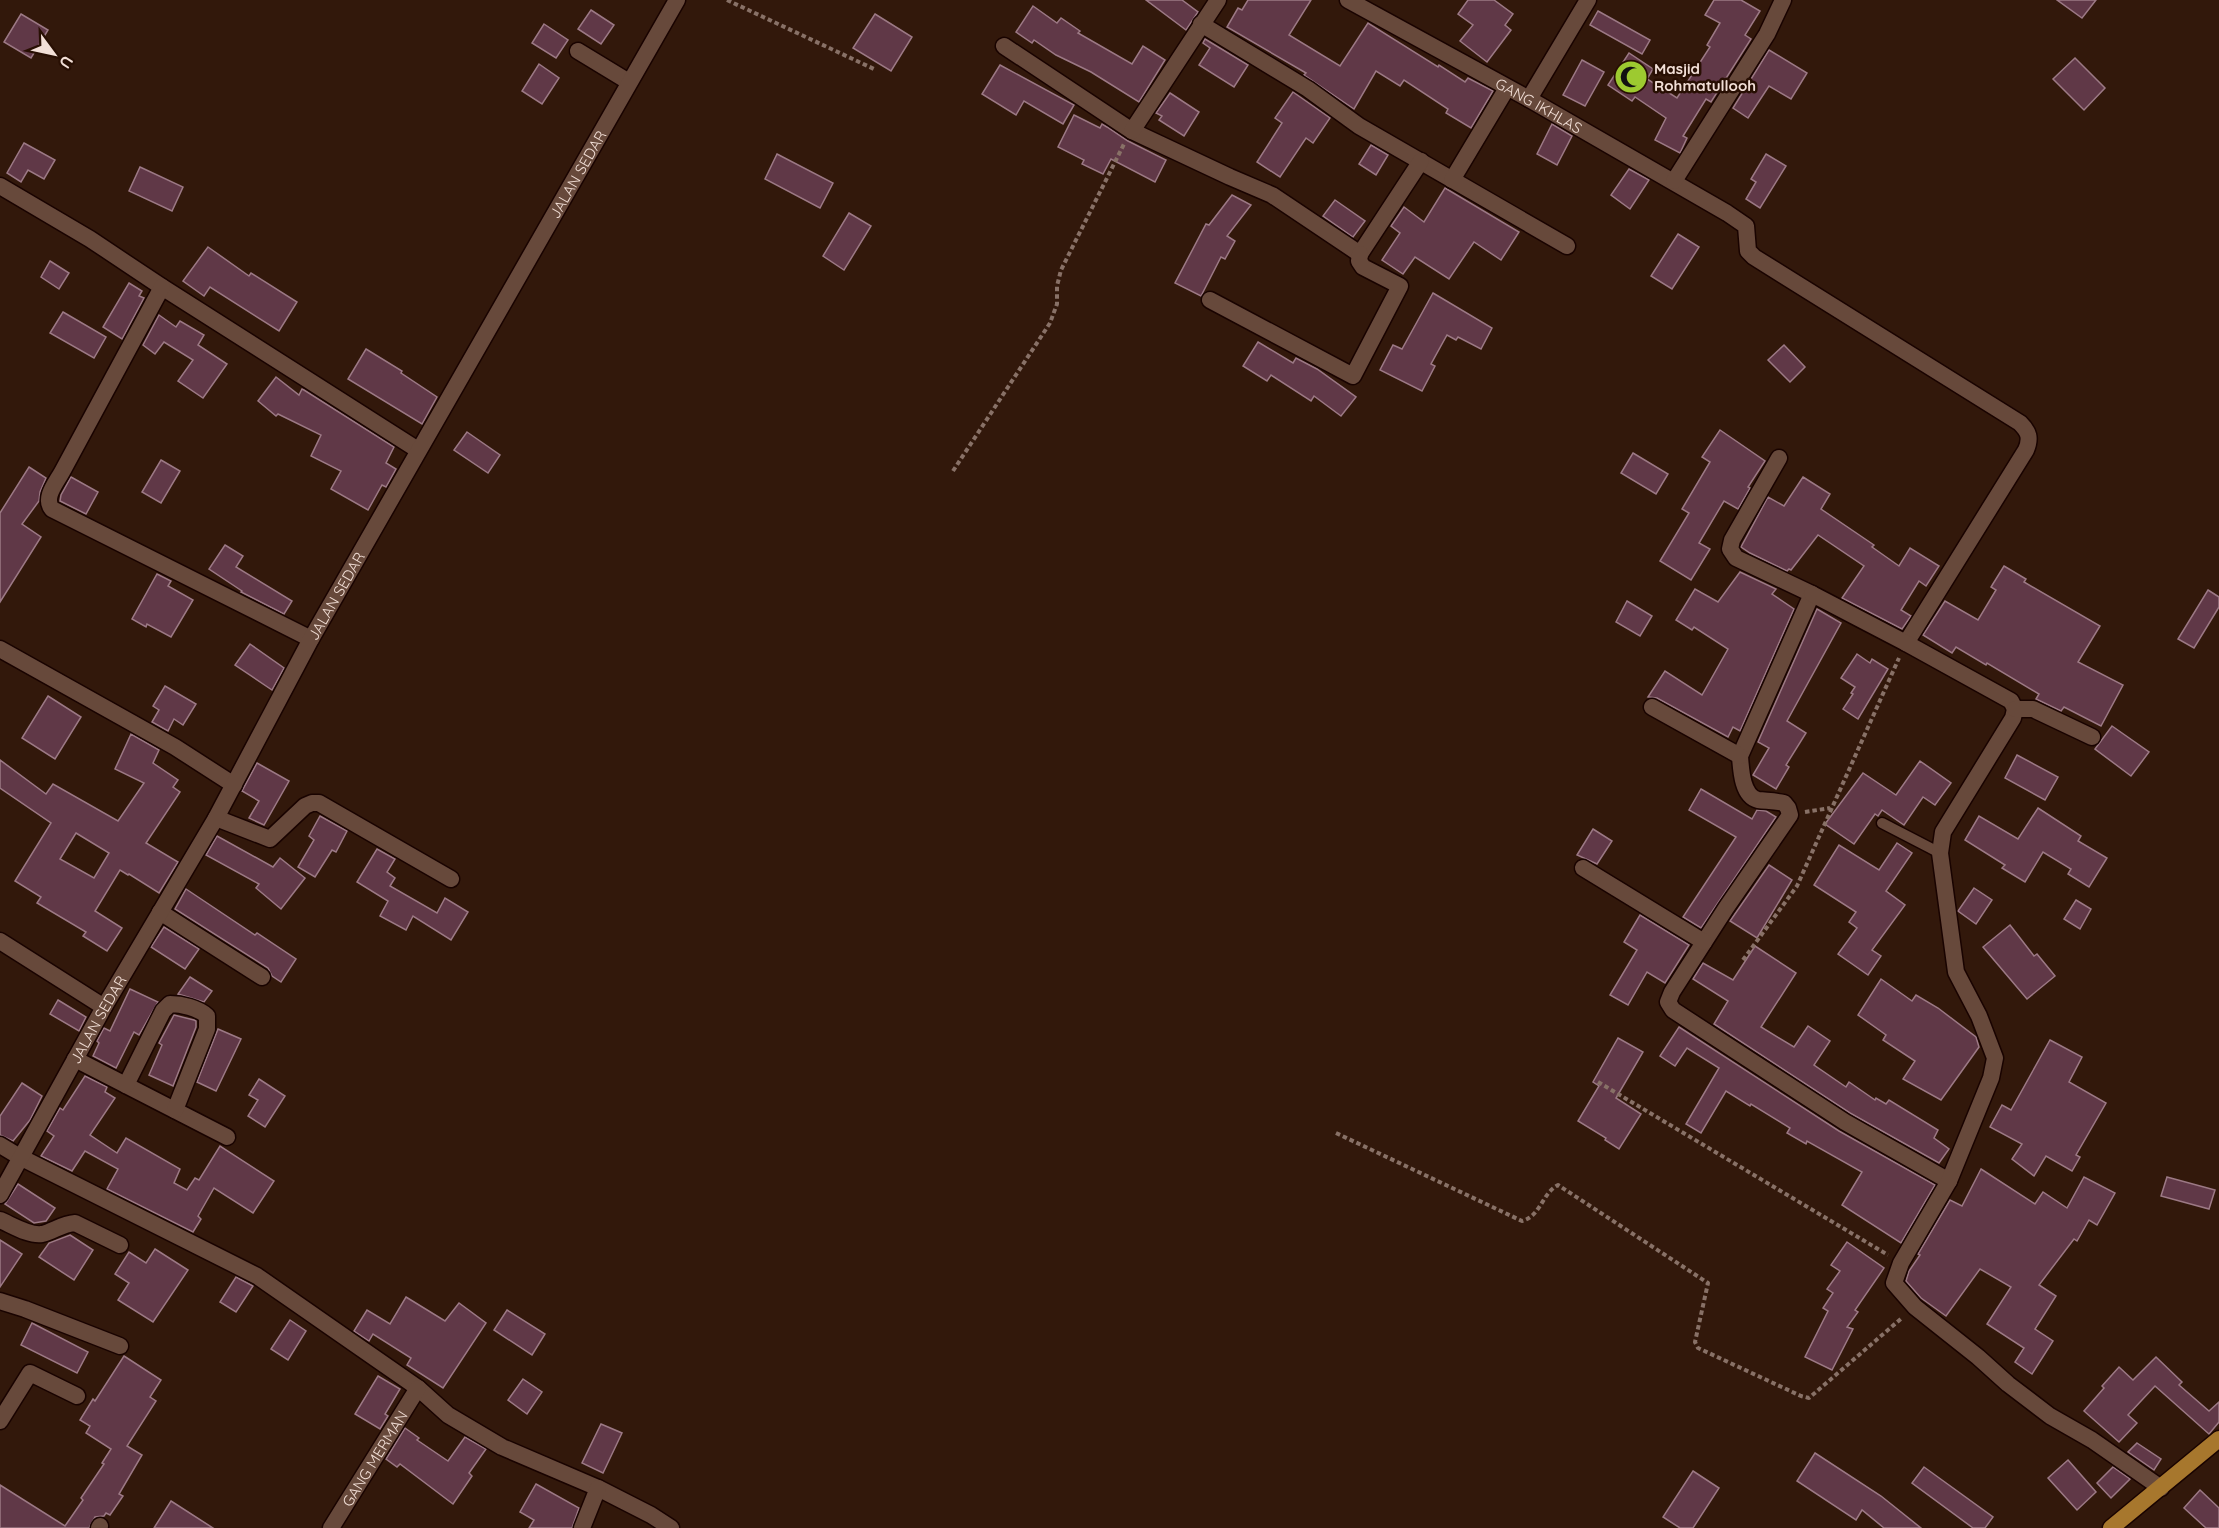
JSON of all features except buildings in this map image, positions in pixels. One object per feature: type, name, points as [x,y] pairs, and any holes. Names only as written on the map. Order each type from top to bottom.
[{"type":"main road","points":[[2111,1528],[2219,1439]]},
{"type":"street","name":"JALAN SEDAR","points":[[0,1195],[104,1007],[216,818],[311,639],[418,450],[677,0]]},
{"type":"street","points":[[1132,130],[1218,0]]},
{"type":"street","name":"GANG IKHLAS","points":[[1348,0],[1529,99],[1731,216],[1746,226],[1748,251],[1754,258],[2020,423],[2029,434],[2026,450],[1906,643]]},
{"type":"street","points":[[1529,99],[1588,0]]},
{"type":"street","points":[[1674,181],[1767,34],[1783,0]]},
{"type":"street","points":[[1201,24],[1308,89],[1359,126],[1567,246]]},
{"type":"street","points":[[1004,46],[1132,130],[1272,195],[1360,254]]},
{"type":"street","points":[[578,51],[629,82]]},
{"type":"street","points":[[1452,180],[1507,88]]},
{"type":"street","points":[[1210,300],[1353,376],[1400,286],[1363,267],[1359,261],[1360,254],[1421,161]]},
{"type":"street","points":[[0,186],[90,239],[418,450]]},
{"type":"street","points":[[162,287],[57,481],[48,499],[49,505],[52,509],[311,639]]},
{"type":"street","points":[[1779,458],[1732,540],[1730,549],[1736,558],[1906,643],[2011,701],[2015,709],[2013,718],[1943,832],[1940,853],[1956,972],[1979,1016],[1995,1058],[1991,1078],[1949,1181],[1901,1263],[1894,1284],[1915,1307],[2008,1384],[2050,1416],[2092,1440],[2161,1488]]},
{"type":"street","points":[[1812,594],[1740,756],[1741,771],[1749,794],[1757,800],[1784,802],[1790,815],[1704,942],[1668,1002],[1673,1010],[1845,1122],[1949,1181]]},
{"type":"street","points":[[0,649],[175,747],[234,785]]},
{"type":"street","points":[[1652,707],[1740,756]]},
{"type":"street","points":[[2015,709],[2033,709],[2092,737]]},
{"type":"street","points":[[216,818],[270,839],[305,806],[319,803],[451,879]]},
{"type":"street","points":[[1583,868],[1704,942]]},
{"type":"street","points":[[160,912],[262,977]]},
{"type":"street","points":[[0,941],[104,1007]]},
{"type":"street","points":[[126,1085],[163,1011],[170,1004],[202,1011],[207,1016],[207,1029],[175,1110]]},
{"type":"street","points":[[75,1059],[227,1137]]},
{"type":"street","points":[[0,1145],[257,1276],[418,1388],[448,1415],[502,1447],[598,1488],[671,1528]]},
{"type":"street","points":[[0,1220],[33,1234],[44,1234],[66,1224],[75,1224],[120,1245]]},
{"type":"street","points":[[0,1302],[25,1309],[120,1346]]},
{"type":"street","points":[[0,1421],[30,1373],[77,1396]]},
{"type":"street","name":"GANG MERMAN","points":[[331,1528],[418,1388]]},
{"type":"street","points":[[582,1528],[598,1488]]},
{"type":"lane","points":[[1882,823],[1940,853]]},
{"type":"path","points":[[727,0],[874,69]]},
{"type":"path","points":[[952,471],[1050,323],[1057,304],[1057,286],[1061,270],[1132,130]]},
{"type":"path","points":[[1743,960],[1797,886],[1830,808],[1906,643]]},
{"type":"path","points":[[1790,815],[1830,808]]},
{"type":"path","points":[[1598,1082],[1901,1263]]},
{"type":"path","points":[[1336,1133],[1522,1221],[1530,1219],[1537,1212],[1551,1190],[1558,1185],[1708,1283],[1695,1342],[1698,1348],[1801,1396],[1809,1398],[1915,1307]]},
{"type":"place","name":"Masjid Rohmatullooh","points":[[1631,77]]}]
